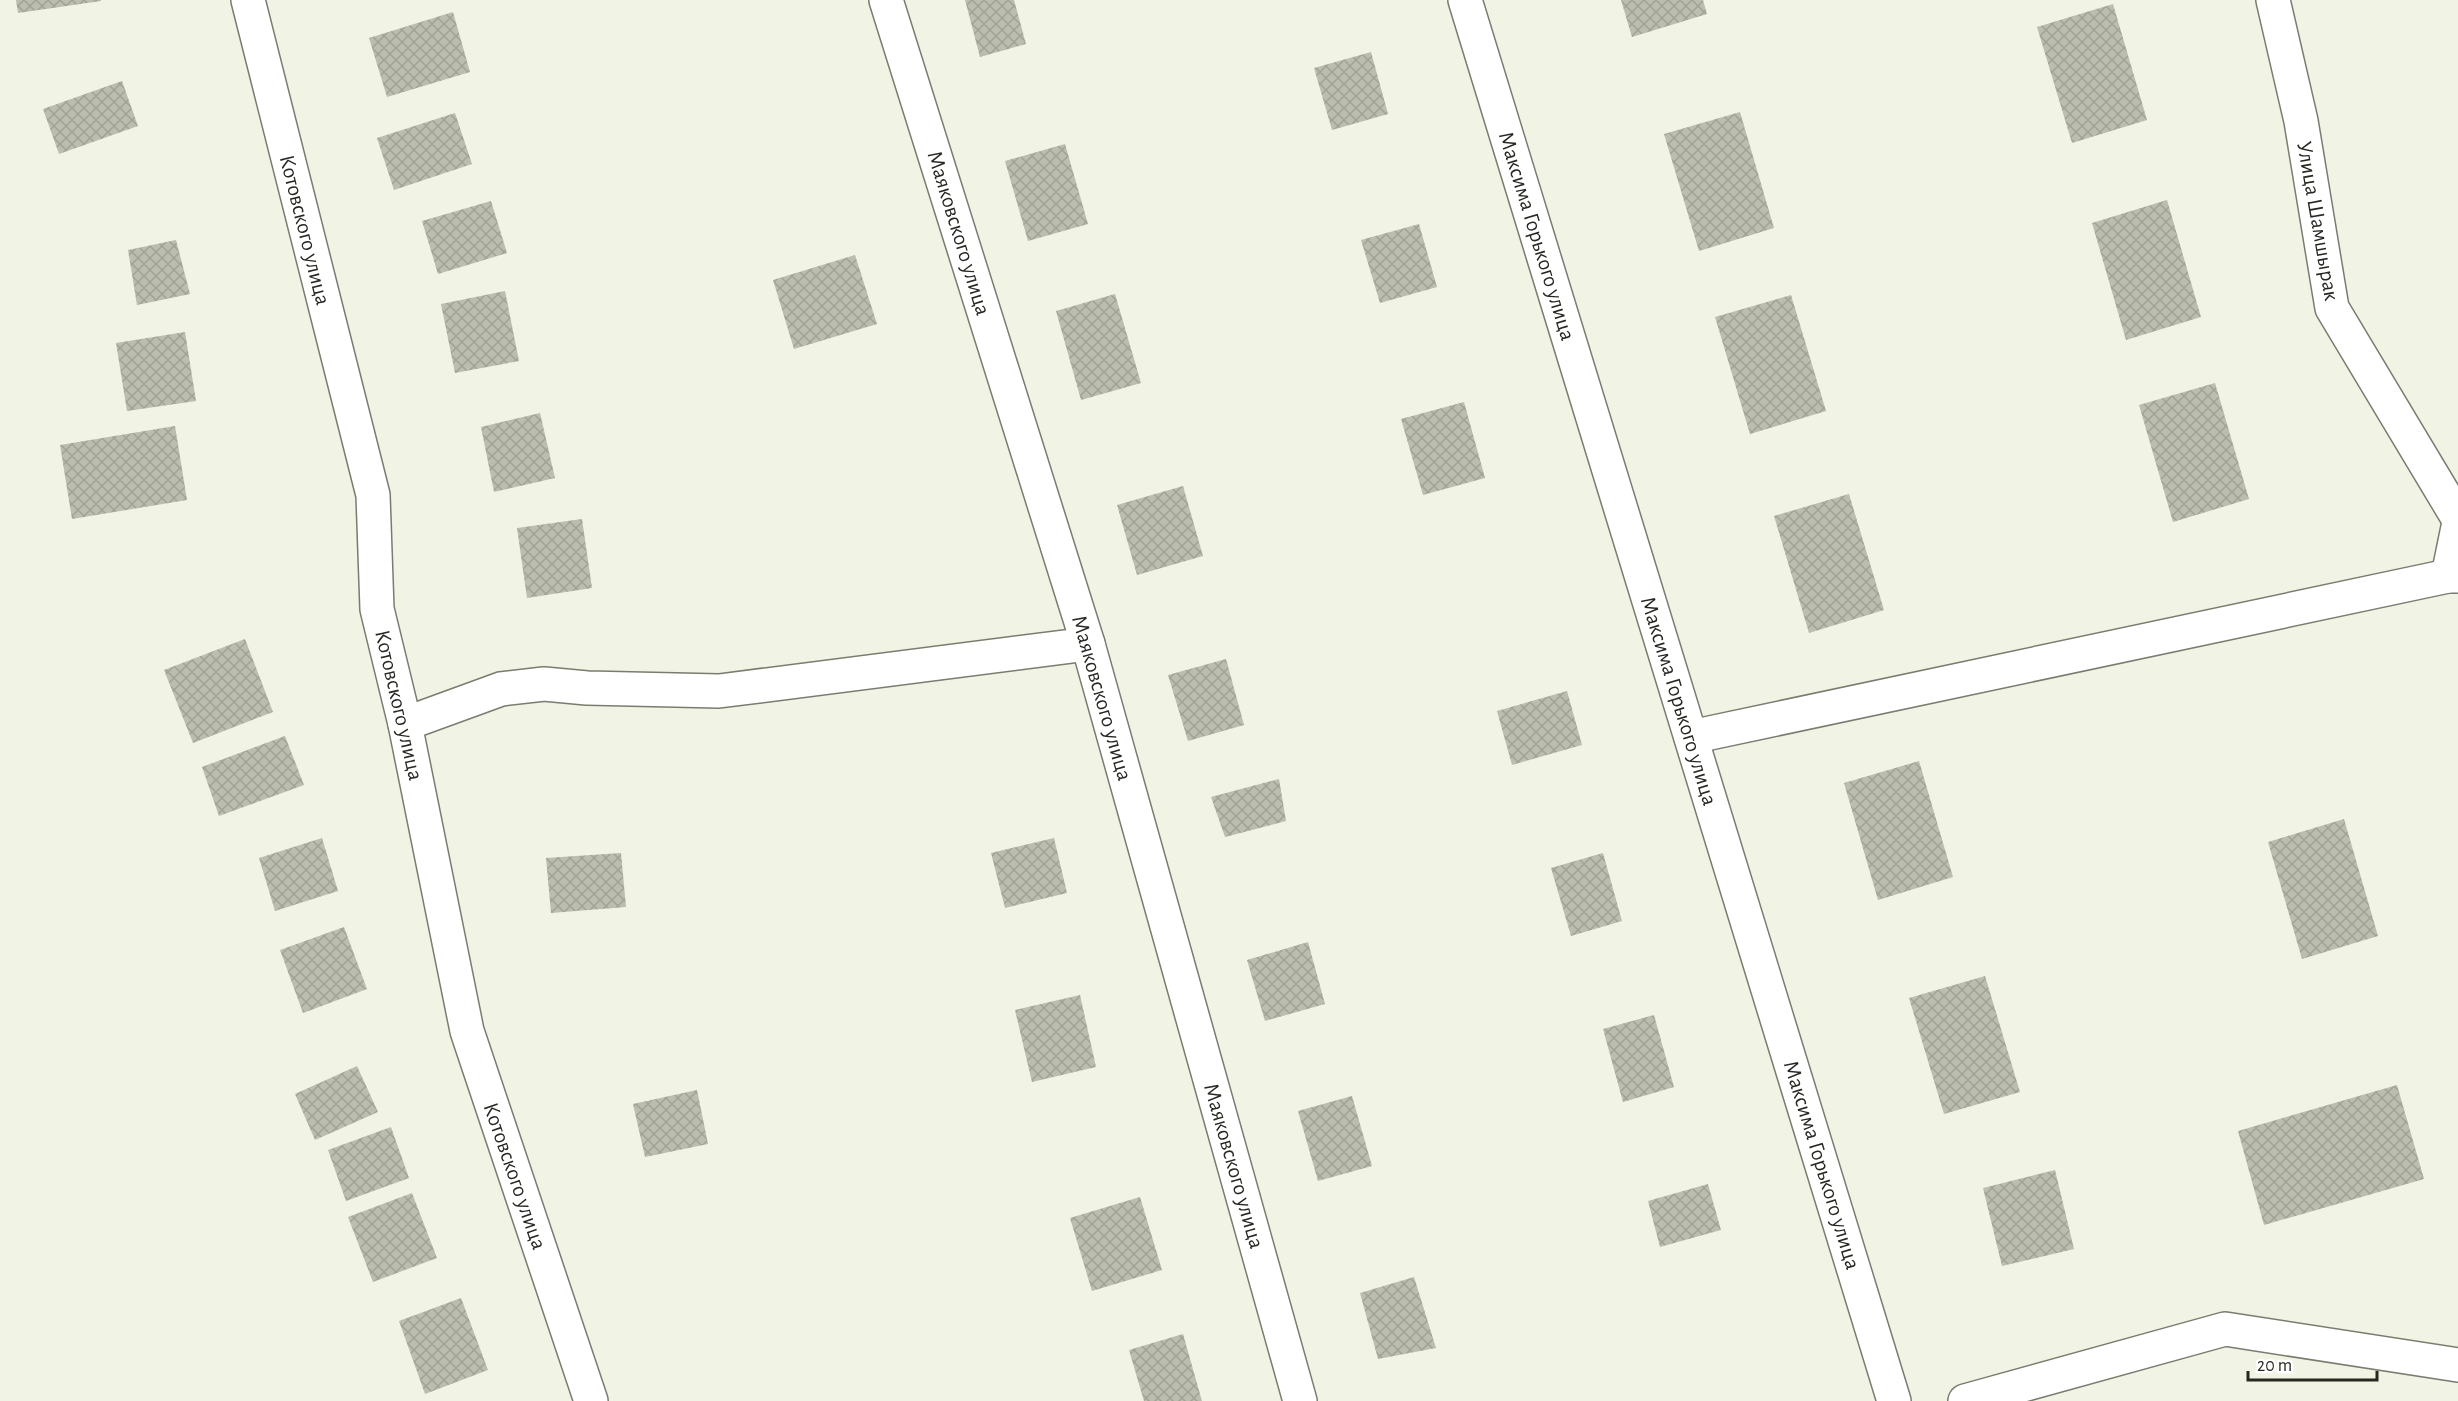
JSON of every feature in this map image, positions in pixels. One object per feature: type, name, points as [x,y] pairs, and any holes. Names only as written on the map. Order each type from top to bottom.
[{"type":"street","name":"Котовского улица","points":[[248,0],[373,495],[377,609],[405,724],[466,1030],[591,1401]]},
{"type":"street","name":"Маяковского улица","points":[[886,0],[1088,644],[1300,1401]]},
{"type":"street","name":"Максима Горького улица","points":[[1465,0],[1894,1401]]},
{"type":"street","name":"Улица Шамшырак","points":[[2273,0],[2301,121],[2332,308],[2458,518]]},
{"type":"street","points":[[1691,737],[2453,576],[2458,527]]},
{"type":"street","points":[[405,724],[501,689],[544,684],[587,688],[719,691],[1088,644]]},
{"type":"street","points":[[1965,1401],[2225,1329],[2458,1365]]},
{"type":"building","points":[[16,0],[101,0],[101,1],[18,13]]},
{"type":"building","points":[[965,0],[1014,0],[1026,44],[980,57]]},
{"type":"building","points":[[1621,0],[1703,0],[1707,14],[1632,37]]},
{"type":"building","points":[[2113,4],[2147,120],[2072,143],[2037,27]]},
{"type":"building","points":[[453,12],[470,72],[387,97],[369,38]]},
{"type":"building","points":[[1371,52],[1388,114],[1332,130],[1314,68]]},
{"type":"building","points":[[122,81],[138,126],[59,154],[43,109]]},
{"type":"building","points":[[1740,112],[1774,228],[1699,251],[1664,134]]},
{"type":"building","points":[[455,113],[472,164],[394,190],[377,138]]},
{"type":"building","points":[[1065,144],[1088,224],[1028,241],[1005,161]]},
{"type":"building","points":[[2167,200],[2201,317],[2126,340],[2092,223]]},
{"type":"building","points":[[491,201],[507,253],[438,274],[422,221]]},
{"type":"building","points":[[1419,224],[1437,287],[1380,303],[1361,240]]},
{"type":"building","points":[[176,240],[190,294],[137,305],[128,250]]},
{"type":"building","points":[[855,255],[877,324],[794,349],[773,280]]},
{"type":"building","points":[[505,291],[519,361],[455,373],[441,304]]},
{"type":"building","points":[[1115,294],[1141,383],[1081,400],[1056,311]]},
{"type":"building","points":[[1791,295],[1826,411],[1750,434],[1715,317]]},
{"type":"building","points":[[185,332],[196,401],[127,411],[116,343]]},
{"type":"building","points":[[2215,383],[2249,499],[2173,522],[2139,405]]},
{"type":"building","points":[[1464,402],[1485,478],[1423,495],[1401,419]]},
{"type":"building","points":[[540,413],[555,478],[494,492],[481,427]]},
{"type":"building","points":[[175,426],[187,500],[72,519],[60,445]]},
{"type":"building","points":[[1183,486],[1203,556],[1137,575],[1117,505]]},
{"type":"building","points":[[1849,494],[1884,610],[1809,633],[1774,516]]},
{"type":"building","points":[[582,519],[592,588],[527,598],[517,528]]},
{"type":"building","points":[[245,639],[273,712],[193,743],[164,670]]},
{"type":"building","points":[[1226,659],[1244,725],[1188,741],[1168,675]]},
{"type":"building","points":[[1567,691],[1582,745],[1512,765],[1497,711]]},
{"type":"building","points":[[285,736],[304,785],[219,816],[202,767]]},
{"type":"building","points":[[1919,761],[1953,877],[1878,900],[1844,783]]},
{"type":"building","points":[[1279,779],[1286,821],[1225,837],[1211,797]]},
{"type":"building","points":[[2344,819],[2378,936],[2302,959],[2268,842]]},
{"type":"building","points":[[322,838],[338,891],[275,911],[259,858]]},
{"type":"building","points":[[1054,838],[1067,893],[1005,908],[991,853]]},
{"type":"building","points":[[621,853],[626,907],[551,913],[546,858]]},
{"type":"building","points":[[1603,853],[1622,921],[1571,936],[1551,868]]},
{"type":"building","points":[[344,927],[367,989],[303,1013],[280,950]]},
{"type":"building","points":[[1308,942],[1325,1004],[1265,1021],[1247,960]]},
{"type":"building","points":[[1985,976],[2020,1092],[1944,1114],[1909,998]]},
{"type":"building","points":[[1080,995],[1096,1067],[1032,1082],[1015,1010]]},
{"type":"building","points":[[1654,1015],[1674,1087],[1623,1102],[1603,1029]]},
{"type":"building","points":[[357,1066],[378,1112],[315,1140],[295,1094]]},
{"type":"building","points":[[2397,1085],[2424,1179],[2264,1225],[2238,1131]]},
{"type":"building","points":[[697,1090],[708,1144],[645,1157],[633,1104]]},
{"type":"building","points":[[1352,1096],[1372,1166],[1318,1181],[1298,1111]]},
{"type":"building","points":[[391,1127],[409,1178],[346,1201],[328,1150]]},
{"type":"building","points":[[2055,1170],[2074,1249],[2002,1266],[1983,1188]]},
{"type":"building","points":[[1708,1184],[1721,1230],[1660,1247],[1648,1201]]},
{"type":"building","points":[[412,1193],[437,1258],[373,1282],[348,1217]]},
{"type":"building","points":[[1140,1197],[1162,1270],[1092,1291],[1070,1218]]},
{"type":"building","points":[[1414,1277],[1436,1348],[1378,1359],[1360,1293]]},
{"type":"building","points":[[461,1298],[488,1370],[425,1394],[399,1321]]},
{"type":"building","points":[[1183,1334],[1202,1401],[1144,1401],[1129,1350]]}]
